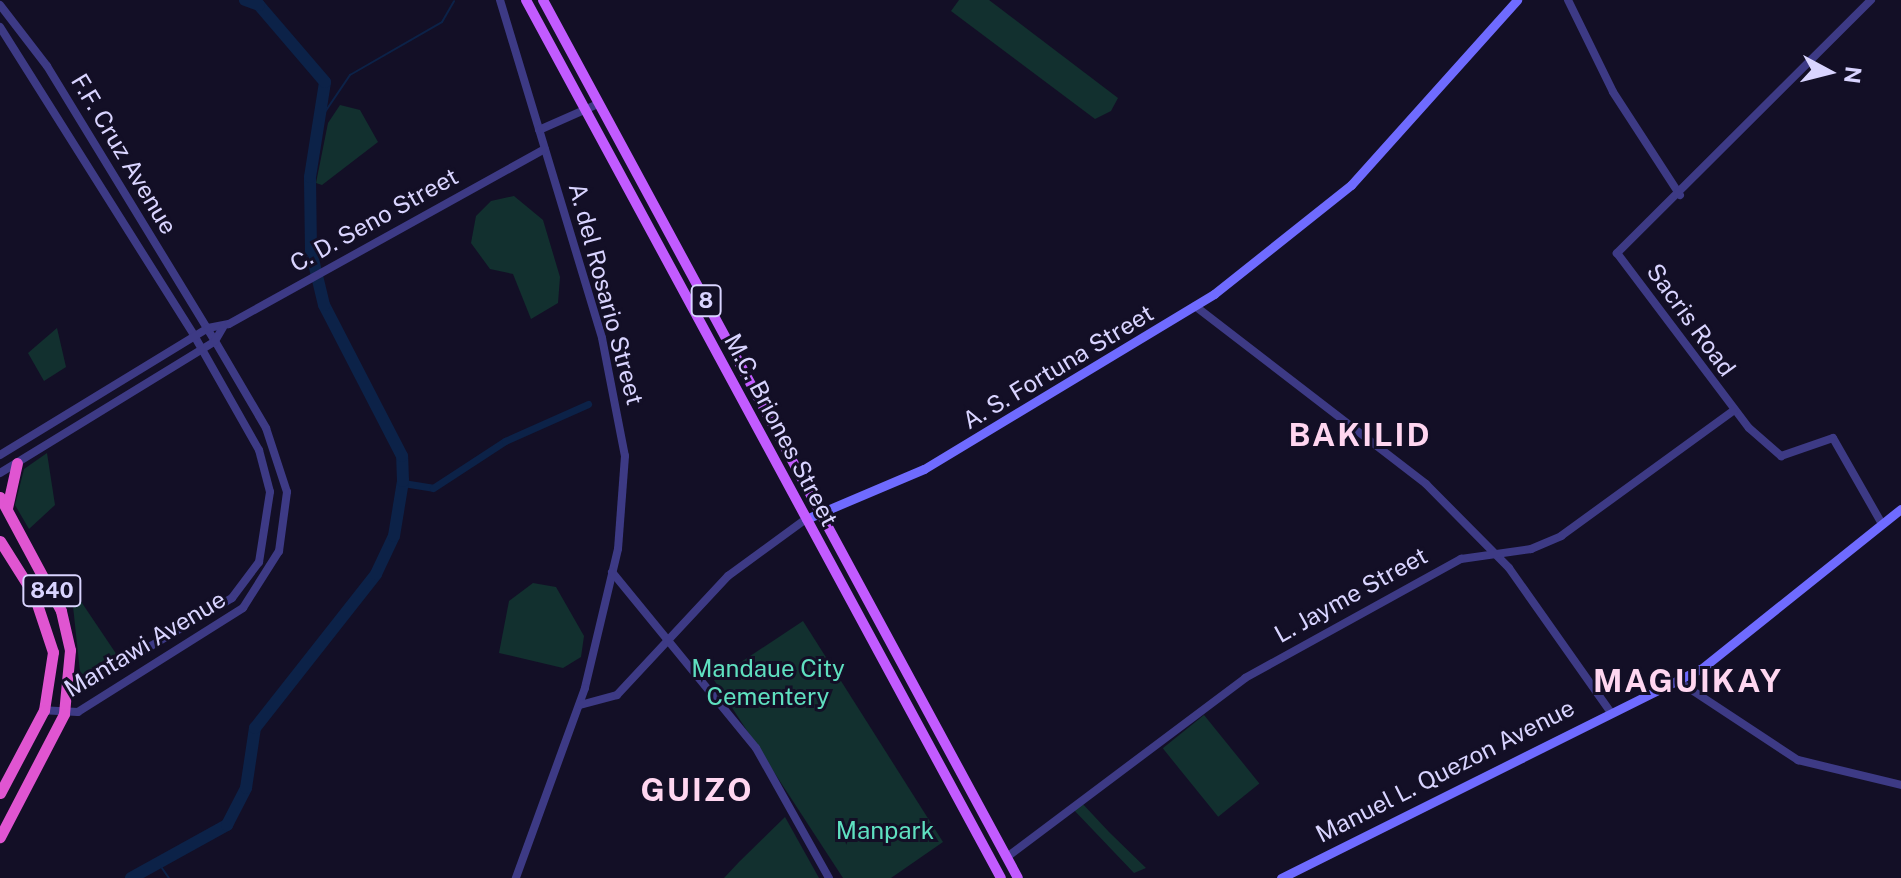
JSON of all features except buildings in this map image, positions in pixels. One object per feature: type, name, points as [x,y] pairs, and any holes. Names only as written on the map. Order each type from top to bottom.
[{"type":"highway","points":[[7,508],[17,463]]},
{"type":"highway","name":"840","points":[[0,497],[61,611],[70,650],[64,714],[0,837]]},
{"type":"highway","name":"840","points":[[0,541],[48,625],[53,652],[44,710],[0,793]]},
{"type":"main road","name":"M.C. Briones Street","points":[[526,0],[1001,878]]},
{"type":"main road","name":"M.C. Briones Street","points":[[543,0],[1018,878]]},
{"type":"main road","name":"A. S. Fortuna Street","points":[[806,519],[924,469],[1195,306],[1351,185],[1517,0]]},
{"type":"main road","name":"Manuel L. Quezon Avenue","points":[[1281,878],[1609,710],[1678,681],[1719,656],[1901,509]]},
{"type":"street","name":"A. del Rosario Street","points":[[500,0],[545,149],[621,427],[623,510],[612,572],[580,705],[516,878]]},
{"type":"street","points":[[1568,0],[1613,92],[1680,195],[1871,0]]},
{"type":"street","name":"F.F. Cruz Avenue","points":[[0,5],[47,66],[208,328]]},
{"type":"street","name":"F.F. Cruz Avenue","points":[[0,27],[195,337]]},
{"type":"street","points":[[539,130],[598,104]]},
{"type":"street","name":"C. D. Seno Street","points":[[208,328],[223,327],[545,149]]},
{"type":"street","name":"Sacris Road","points":[[1680,195],[1617,253],[1733,411],[1781,456],[1833,438],[1882,524]]},
{"type":"street","points":[[1195,306],[1388,451],[1497,554],[1609,710]]},
{"type":"street","points":[[0,473],[215,341],[223,327]]},
{"type":"street","points":[[0,455],[208,328]]},
{"type":"street","name":"Mantawi Avenue","points":[[44,710],[64,714],[225,624],[257,592],[279,551],[287,508],[283,469],[208,328]]},
{"type":"street","name":"Mantawi Avenue","points":[[68,695],[219,612],[259,562],[271,514],[267,472],[195,337]]},
{"type":"street","points":[[114,385],[121,399]]},
{"type":"street","name":"L. Jayme Street","points":[[1007,857],[1245,678],[1432,573],[1561,536],[1733,411]]},
{"type":"street","name":"A. S. Fortuna Street","points":[[580,705],[617,695],[671,635],[768,541],[806,519]]},
{"type":"street","points":[[612,572],[671,635],[756,748],[829,878]]},
{"type":"street","points":[[1678,681],[1798,760],[1901,785]]},
{"type":"green space","points":[[959,0],[989,0],[1118,98],[1111,111],[1095,119],[951,11]]},
{"type":"green space","points":[[340,105],[360,110],[378,142],[322,185],[316,183],[328,123]]},
{"type":"green space","points":[[514,196],[543,220],[560,277],[558,303],[531,319],[513,274],[490,269],[471,243],[476,216],[491,201]]},
{"type":"green space","points":[[57,328],[66,367],[44,381],[28,353]]},
{"type":"green space","points":[[47,453],[55,505],[29,529],[15,505],[24,469]]},
{"type":"green space","points":[[533,583],[556,587],[584,636],[581,657],[563,668],[499,653],[509,601]]},
{"type":"green space","points":[[80,600],[121,661],[88,678],[80,672],[73,606]]},
{"type":"green space","points":[[803,621],[943,842],[891,878],[843,878],[714,680]]},
{"type":"green space","points":[[1204,715],[1259,783],[1218,817],[1163,748]]},
{"type":"green space","points":[[1080,801],[1146,868],[1134,873],[1072,808]]},
{"type":"green space","points":[[785,817],[819,878],[724,878],[739,862]]},
{"type":"waterway","points":[[131,878],[227,825],[246,788],[255,728],[376,574],[394,536],[403,481],[402,456],[324,305],[311,251],[310,177],[325,82],[259,5],[245,0]]},
{"type":"waterway","points":[[325,112],[350,75],[442,22],[454,1]]},
{"type":"waterway","points":[[403,483],[433,488],[505,441],[588,404]]},
{"type":"waterway","points":[[157,861],[169,878]]},
{"type":"district","name":"BAKILID","points":[[1360,435]]},
{"type":"district","name":"MAGUIKAY","points":[[1688,681]]},
{"type":"district","name":"GUIZO","points":[[697,790]]},
{"type":"park label","name":"Mandaue City Cementery","points":[[768,683]]},
{"type":"park label","name":"Manpark","points":[[885,831]]}]
